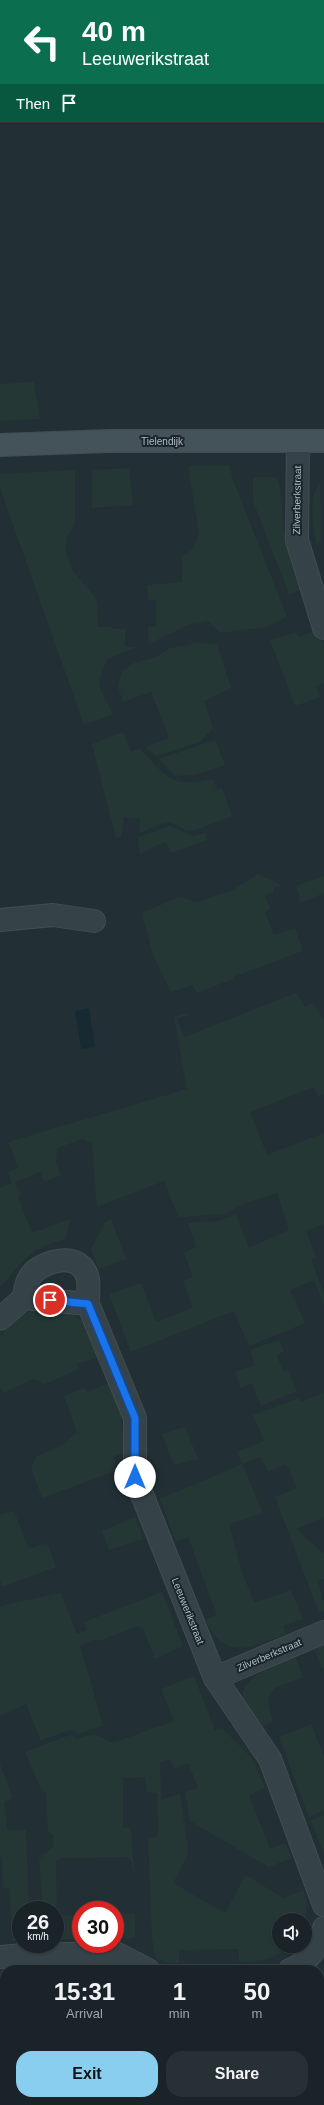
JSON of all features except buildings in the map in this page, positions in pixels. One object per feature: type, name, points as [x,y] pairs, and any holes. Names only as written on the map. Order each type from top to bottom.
[{"type":"street","name":"Tielendijk","points":[[0,445],[108,441],[324,441]]},
{"type":"street","name":"Zilverberkstraat","points":[[298,441],[297,540],[324,628]]},
{"type":"street","points":[[0,920],[53,915],[94,921]]},
{"type":"street","name":"Leeuwerikstraat","points":[[24,1298],[26,1283],[31,1275],[47,1263],[62,1260],[74,1262],[82,1268],[88,1278],[88,1304],[135,1418],[135,1477],[215,1678],[270,1759],[324,1905]]},
{"type":"street","points":[[0,1319],[24,1298],[88,1304]]},
{"type":"street","name":"Zilverberkstraat","points":[[215,1678],[324,1632]]},
{"type":"street","points":[[299,1965],[304,1962],[317,1944],[324,1928]]},
{"type":"street","points":[[0,1957],[25,1962],[115,1953],[138,1965]]},
{"type":"green space","points":[[34,382],[40,419],[0,421],[0,384]]},
{"type":"green space","points":[[229,465],[233,480],[287,617],[266,627],[220,633],[208,621],[190,624],[149,644],[148,627],[156,627],[156,600],[148,600],[147,585],[182,582],[182,557],[194,548],[199,533],[188,466]]},
{"type":"green space","points":[[129,468],[133,505],[92,508],[92,470]]},
{"type":"green space","points":[[75,470],[75,524],[67,537],[66,552],[73,571],[94,596],[97,603],[98,627],[125,629],[125,647],[137,647],[108,659],[103,669],[99,682],[101,691],[113,714],[84,725],[0,488],[0,474]]},
{"type":"green space","points":[[253,477],[276,477],[279,483],[284,531],[292,560],[303,589],[289,594],[253,501]]},
{"type":"green space","points":[[320,482],[321,541],[316,545],[312,504],[316,489]]},
{"type":"green space","points":[[319,629],[324,644],[324,683],[316,686],[320,697],[295,706],[270,640],[296,632],[299,637]]},
{"type":"green space","points":[[198,643],[217,644],[231,688],[204,701],[213,728],[200,742],[156,756],[145,747],[169,738],[151,692],[123,702],[118,686],[122,672],[134,663],[156,657],[170,648]]},
{"type":"green space","points":[[123,732],[131,752],[139,749],[168,777],[187,783],[213,779],[217,790],[222,788],[232,816],[196,830],[186,830],[172,823],[164,823],[139,833],[140,819],[124,817],[121,836],[116,838],[92,744]]},
{"type":"green space","points":[[215,740],[225,765],[195,775],[175,776],[159,759]]},
{"type":"green space","points":[[171,826],[193,836],[205,833],[207,840],[171,853],[166,842],[150,848],[140,855],[138,837]]},
{"type":"green space","points":[[258,874],[282,885],[273,888],[274,892],[265,896],[270,909],[265,912],[274,935],[295,928],[303,951],[233,977],[233,979],[197,993],[193,985],[171,992],[153,955],[142,913],[179,897],[198,902],[233,890]]},
{"type":"green space","points":[[324,876],[324,893],[300,903],[298,899],[300,897],[296,886]]},
{"type":"green space","points":[[296,993],[305,1007],[313,1003],[324,1020],[324,1094],[318,1096],[314,1087],[250,1112],[267,1155],[324,1133],[324,1224],[306,1231],[316,1257],[311,1259],[324,1294],[324,1306],[314,1280],[290,1290],[305,1323],[249,1346],[234,1311],[131,1352],[109,1294],[141,1283],[156,1322],[193,1308],[183,1281],[193,1277],[184,1253],[196,1247],[188,1223],[219,1221],[236,1214],[249,1248],[289,1230],[277,1193],[248,1202],[225,1214],[178,1217],[164,1181],[97,1207],[92,1144],[83,1139],[57,1148],[56,1163],[61,1175],[44,1182],[40,1172],[15,1182],[21,1196],[18,1197],[32,1233],[70,1219],[66,1239],[44,1246],[28,1256],[0,1288],[0,1188],[12,1183],[8,1172],[19,1168],[8,1142],[187,1089],[174,1017],[187,1013],[188,1015],[177,1019],[184,1037]]},
{"type":"green space","points":[[111,1219],[126,1259],[99,1269],[91,1249],[105,1223]]},
{"type":"green space","points":[[43,1306],[67,1312],[81,1320],[86,1326],[100,1356],[77,1364],[79,1369],[45,1384],[33,1379],[3,1393],[0,1387],[0,1338],[16,1319]]},
{"type":"green space","points":[[279,1340],[284,1351],[277,1356],[283,1371],[288,1370],[297,1391],[261,1406],[252,1383],[241,1388],[235,1372],[255,1365],[250,1350]]},
{"type":"green space","points":[[109,1383],[121,1408],[124,1453],[113,1457],[118,1470],[42,1498],[31,1467],[37,1456],[63,1445],[77,1432],[64,1396],[85,1388],[87,1392]]},
{"type":"green space","points":[[324,1393],[324,1517],[296,1529],[324,1554],[324,1579],[318,1581],[324,1603],[324,1611],[319,1613],[275,1497],[297,1488],[286,1464],[268,1472],[261,1457],[242,1464],[237,1452],[264,1441],[253,1415],[299,1398],[300,1402]]},
{"type":"green space","points":[[185,1427],[198,1459],[174,1465],[162,1434]]},
{"type":"green space","points":[[242,1464],[263,1513],[229,1524],[241,1569],[254,1603],[291,1590],[303,1619],[283,1626],[286,1634],[251,1647],[240,1648],[230,1646],[221,1641],[213,1633],[205,1620],[217,1615],[188,1537],[176,1542],[160,1499]]},
{"type":"green space","points":[[14,1511],[29,1549],[47,1543],[56,1567],[2,1587],[0,1580],[0,1515]]},
{"type":"green space","points":[[135,1517],[143,1539],[109,1550],[102,1531]]},
{"type":"green space","points":[[162,1592],[183,1646],[155,1659],[143,1628],[137,1626],[99,1641],[94,1639],[80,1646],[103,1725],[79,1734],[70,1730],[39,1741],[40,1738],[26,1704],[0,1716],[0,1606],[61,1593],[77,1634],[87,1630],[84,1622]]},
{"type":"green space","points":[[324,1645],[324,1668],[322,1669],[314,1649]]},
{"type":"green space","points":[[296,1657],[303,1677],[275,1688],[269,1700],[269,1708],[273,1721],[261,1727],[246,1707],[243,1697],[245,1688],[258,1674]]},
{"type":"green space","points":[[194,1676],[215,1730],[222,1728],[252,1758],[265,1788],[249,1795],[270,1849],[285,1843],[292,1858],[269,1867],[190,1821],[185,1792],[198,1788],[188,1763],[174,1769],[170,1759],[160,1762],[161,1800],[180,1794],[188,1848],[187,1856],[173,1883],[225,1913],[246,1875],[283,1898],[304,1890],[307,1900],[306,1913],[272,1913],[272,1953],[281,1953],[273,1957],[239,1962],[239,1949],[179,1950],[179,1963],[168,1963],[156,1958],[152,1939],[148,1838],[157,1837],[157,1793],[147,1792],[145,1777],[123,1778],[123,1828],[131,1828],[134,1873],[131,1861],[127,1857],[61,1858],[56,1862],[57,1901],[42,1901],[39,1859],[53,1847],[54,1836],[48,1831],[46,1794],[40,1787],[25,1752],[70,1735],[77,1739],[94,1734],[111,1742],[118,1741],[174,1721],[161,1689]]},
{"type":"green space","points":[[311,1724],[324,1756],[324,1810],[309,1817],[279,1737]]},
{"type":"green space","points":[[0,1764],[13,1798],[4,1802],[7,1830],[26,1830],[29,1901],[12,1901],[12,1941],[10,1889],[3,1887],[2,1857],[0,1857]]},
{"type":"green space","points":[[324,1815],[324,1852],[323,1852],[311,1820]]},
{"type":"green space","points":[[124,1914],[135,1914],[135,1938],[124,1939]]},
{"type":"green space","points":[[72,1915],[72,1939],[64,1940],[64,1916]]},
{"type":"water","points":[[89,1008],[95,1047],[81,1049],[75,1011]]},
{"type":"route","points":[[50,1300],[88,1304],[135,1418],[135,1477]]}]
